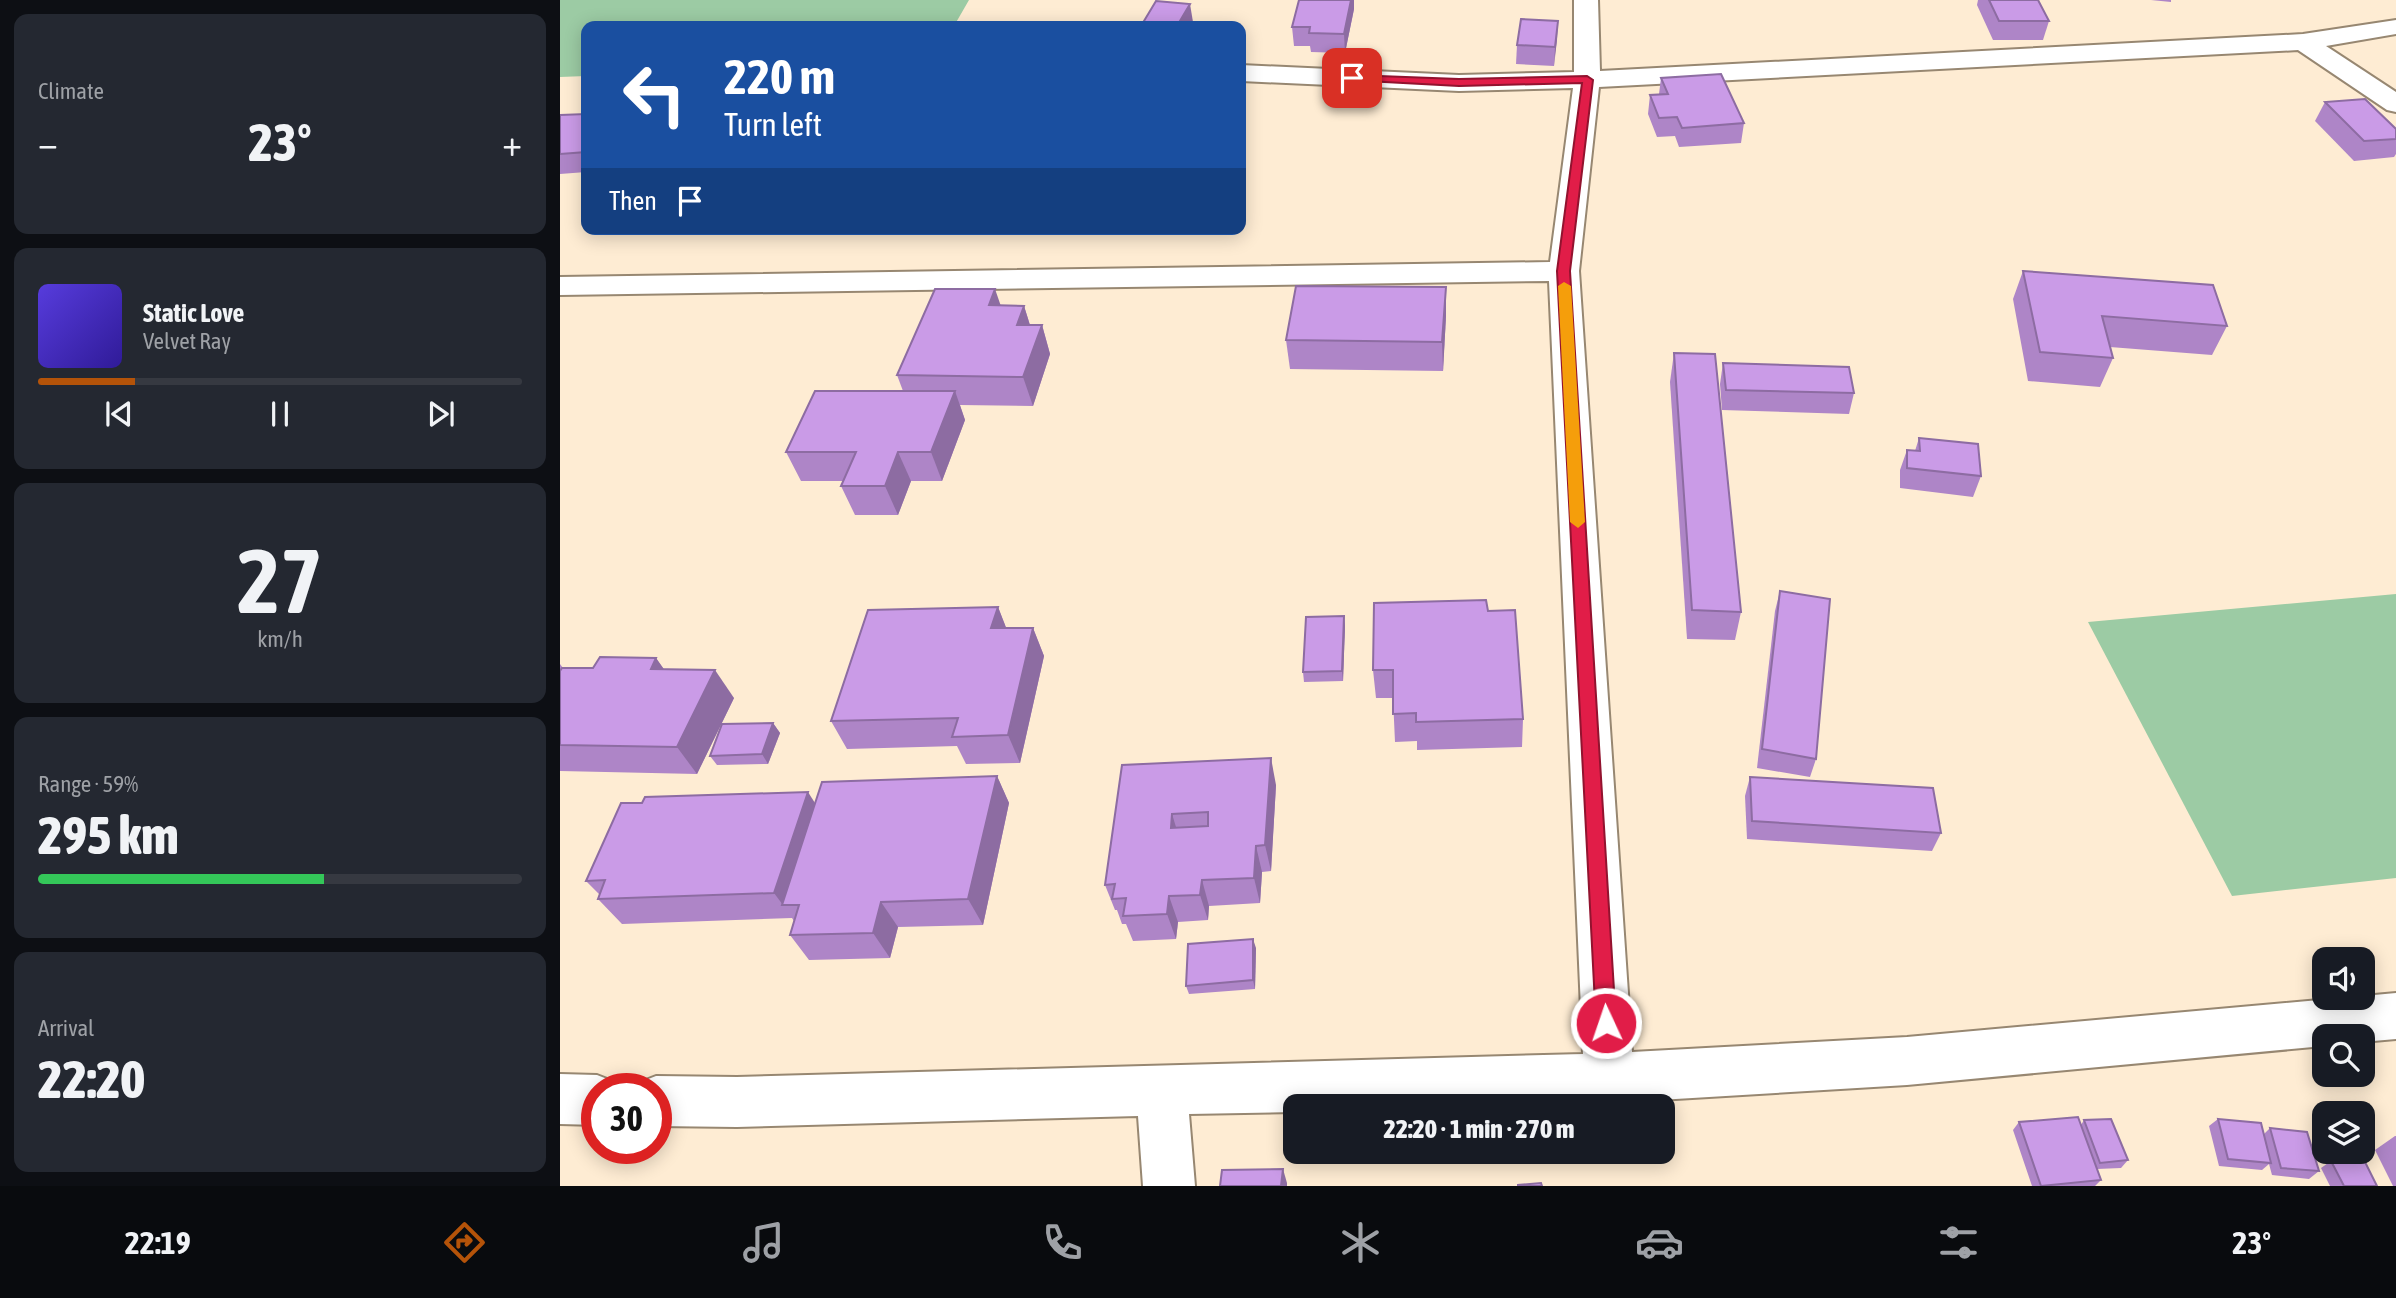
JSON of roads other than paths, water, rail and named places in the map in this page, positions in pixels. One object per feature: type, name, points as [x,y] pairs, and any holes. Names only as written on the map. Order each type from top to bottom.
[{"type":"street","points":[[1586,0],[1587,80],[1564,271],[1609,1078]]},
{"type":"street","points":[[1246,73],[1459,83],[1587,80],[2303,42],[2396,27]]},
{"type":"street","points":[[2303,42],[2396,104]]},
{"type":"street","points":[[560,286],[1564,271]]},
{"type":"street","points":[[672,1101],[737,1102],[1609,1078],[1907,1061],[2396,1016]]},
{"type":"street","points":[[1162,1090],[1169,1186]]},
{"type":"street","points":[[560,1099],[581,1100]]}]
